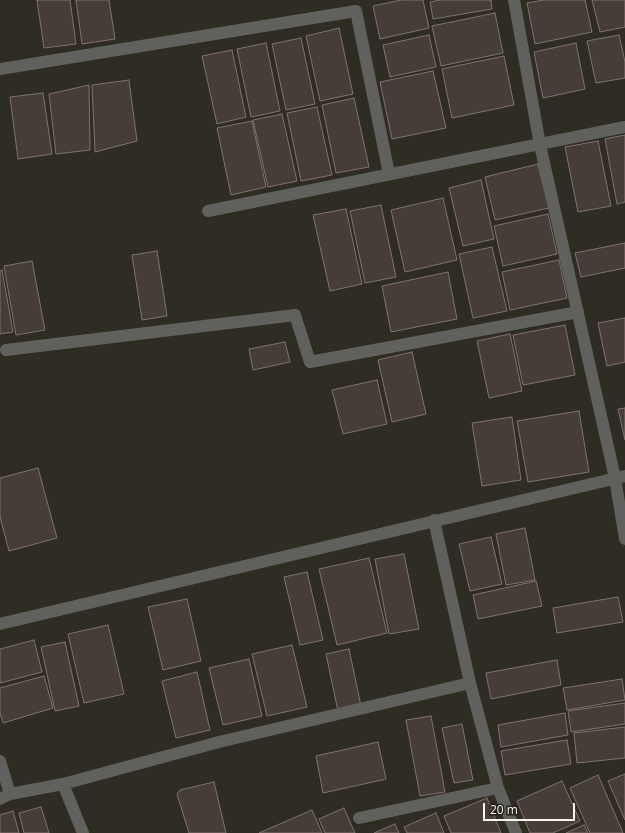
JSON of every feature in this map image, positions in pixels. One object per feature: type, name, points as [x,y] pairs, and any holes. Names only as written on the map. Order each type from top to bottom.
[{"type":"street","points":[[514,0],[540,145],[578,312],[620,477],[625,539]]},
{"type":"street","points":[[0,69],[356,11],[389,174]]},
{"type":"street","points":[[208,211],[625,127]]},
{"type":"street","points":[[6,350],[295,315],[310,362],[578,312]]},
{"type":"street","points":[[0,624],[620,477]]},
{"type":"street","points":[[434,520],[470,683],[498,788],[516,833]]},
{"type":"street","points":[[0,760],[5,797],[63,784],[219,742],[470,683]]},
{"type":"street","points":[[63,784],[83,833]]},
{"type":"street","points":[[359,818],[498,788]]},
{"type":"building","points":[[37,0],[70,0],[76,44],[44,48]]},
{"type":"building","points":[[76,0],[109,0],[115,39],[82,44]]},
{"type":"building","points":[[401,0],[423,0],[429,28],[380,39],[373,6]]},
{"type":"building","points":[[440,0],[491,0],[492,9],[433,19],[430,2]]},
{"type":"building","points":[[544,0],[585,0],[592,32],[535,44],[527,3]]},
{"type":"building","points":[[592,0],[625,0],[625,27],[600,32]]},
{"type":"building","points":[[495,13],[503,53],[441,66],[432,26]]},
{"type":"building","points":[[339,28],[353,94],[320,101],[306,36]]},
{"type":"building","points":[[429,35],[436,67],[390,77],[383,45]]},
{"type":"building","points":[[619,35],[625,62],[625,78],[596,83],[587,41]]},
{"type":"building","points":[[301,38],[315,104],[286,110],[272,44]]},
{"type":"building","points":[[266,43],[280,111],[251,117],[237,49]]},
{"type":"building","points":[[576,43],[585,89],[543,98],[534,52]]},
{"type":"building","points":[[232,50],[246,117],[217,124],[202,56]]},
{"type":"building","points":[[504,56],[514,105],[452,118],[442,69]]},
{"type":"building","points":[[433,71],[446,128],[392,139],[380,82]]},
{"type":"building","points":[[129,80],[137,141],[95,152],[92,85]]},
{"type":"building","points":[[89,85],[90,150],[56,154],[49,94]]},
{"type":"building","points":[[43,93],[52,154],[18,159],[10,97]]},
{"type":"building","points":[[354,98],[369,167],[336,173],[322,105]]},
{"type":"building","points":[[317,107],[332,175],[301,181],[287,113]]},
{"type":"building","points":[[282,114],[297,181],[268,187],[253,120]]},
{"type":"building","points":[[252,121],[266,187],[231,195],[217,128]]},
{"type":"building","points":[[625,135],[625,202],[617,204],[605,139]]},
{"type":"building","points":[[598,141],[611,206],[578,212],[565,147]]},
{"type":"building","points":[[538,164],[549,208],[495,220],[485,177]]},
{"type":"building","points":[[481,180],[494,239],[463,246],[449,188]]},
{"type":"building","points":[[443,198],[457,260],[405,272],[391,210]]},
{"type":"building","points":[[381,205],[396,277],[365,283],[350,211]]},
{"type":"building","points":[[346,209],[362,284],[330,291],[313,215]]},
{"type":"building","points":[[548,214],[557,254],[503,266],[494,226]]},
{"type":"building","points":[[625,243],[625,268],[581,277],[575,253]]},
{"type":"building","points":[[492,247],[507,311],[473,318],[459,254]]},
{"type":"building","points":[[157,251],[167,316],[142,320],[132,255]]},
{"type":"building","points":[[559,260],[567,298],[510,310],[502,272]]},
{"type":"building","points":[[32,261],[45,330],[16,335],[4,266]]},
{"type":"building","points":[[2,270],[13,332],[0,334],[0,271]]},
{"type":"building","points":[[448,272],[457,319],[391,332],[382,286]]},
{"type":"building","points":[[625,318],[625,362],[607,366],[598,323]]},
{"type":"building","points":[[565,325],[575,375],[523,385],[513,335]]},
{"type":"building","points":[[510,334],[522,391],[489,398],[477,341]]},
{"type":"building","points":[[285,342],[290,362],[253,370],[249,349]]},
{"type":"building","points":[[412,352],[426,414],[392,422],[378,360]]},
{"type":"building","points":[[377,380],[387,424],[343,434],[332,390]]},
{"type":"building","points":[[625,408],[625,440],[618,409]]},
{"type":"building","points":[[579,411],[589,472],[528,482],[517,421]]},
{"type":"building","points":[[512,417],[521,480],[482,486],[472,423]]},
{"type":"building","points":[[38,468],[57,538],[9,551],[0,517],[0,478]]},
{"type":"building","points":[[525,528],[535,580],[506,585],[496,534]]},
{"type":"building","points":[[491,537],[502,584],[470,591],[459,544]]},
{"type":"building","points":[[404,554],[419,629],[389,634],[375,559]]},
{"type":"building","points":[[369,558],[387,633],[337,645],[319,569]]},
{"type":"building","points":[[307,572],[323,640],[300,645],[284,577]]},
{"type":"building","points":[[536,581],[542,606],[478,619],[473,595]]},
{"type":"building","points":[[618,597],[623,622],[557,633],[553,608]]},
{"type":"building","points":[[187,599],[201,661],[163,670],[148,607]]},
{"type":"building","points":[[108,625],[124,694],[84,703],[68,634]]},
{"type":"building","points":[[34,640],[42,672],[0,683],[0,649]]},
{"type":"building","points":[[65,642],[79,706],[55,711],[41,647]]},
{"type":"building","points":[[292,645],[307,707],[267,716],[252,654]]},
{"type":"building","points":[[349,649],[361,706],[338,711],[326,654]]},
{"type":"building","points":[[249,659],[262,716],[223,725],[209,668]]},
{"type":"building","points":[[557,660],[561,685],[491,699],[486,673]]},
{"type":"building","points":[[197,672],[210,730],[176,738],[162,681]]},
{"type":"building","points":[[44,676],[53,708],[3,723],[0,713],[0,688]]},
{"type":"building","points":[[622,679],[625,700],[567,710],[563,688]]},
{"type":"building","points":[[625,703],[625,724],[571,732],[568,711]]},
{"type":"building","points":[[565,713],[568,735],[501,747],[498,725]]},
{"type":"building","points":[[431,716],[445,792],[420,796],[406,720]]},
{"type":"building","points":[[462,724],[473,780],[454,783],[442,728]]},
{"type":"building","points":[[625,727],[625,758],[577,763],[574,733]]},
{"type":"building","points":[[567,740],[571,764],[505,775],[501,751]]},
{"type":"building","points":[[378,742],[386,779],[323,793],[316,756]]},
{"type":"building","points":[[625,774],[625,820],[608,781]]},
{"type":"building","points":[[598,775],[623,833],[590,833],[570,788]]},
{"type":"building","points":[[562,781],[580,821],[553,833],[530,833],[517,801]]},
{"type":"building","points":[[214,782],[226,833],[189,833],[177,794],[180,790]]},
{"type":"building","points":[[487,798],[501,833],[451,833],[444,816]]},
{"type":"building","points":[[41,807],[49,833],[24,833],[19,813]]},
{"type":"building","points":[[344,808],[355,833],[325,833],[319,819]]},
{"type":"building","points":[[312,810],[322,833],[259,833]]},
{"type":"building","points":[[13,811],[19,833],[0,833],[0,815]]},
{"type":"building","points":[[436,813],[444,833],[407,833],[404,827]]},
{"type":"building","points":[[395,824],[399,833],[374,833]]},
{"type":"building","points":[[584,825],[588,833],[566,833]]}]
